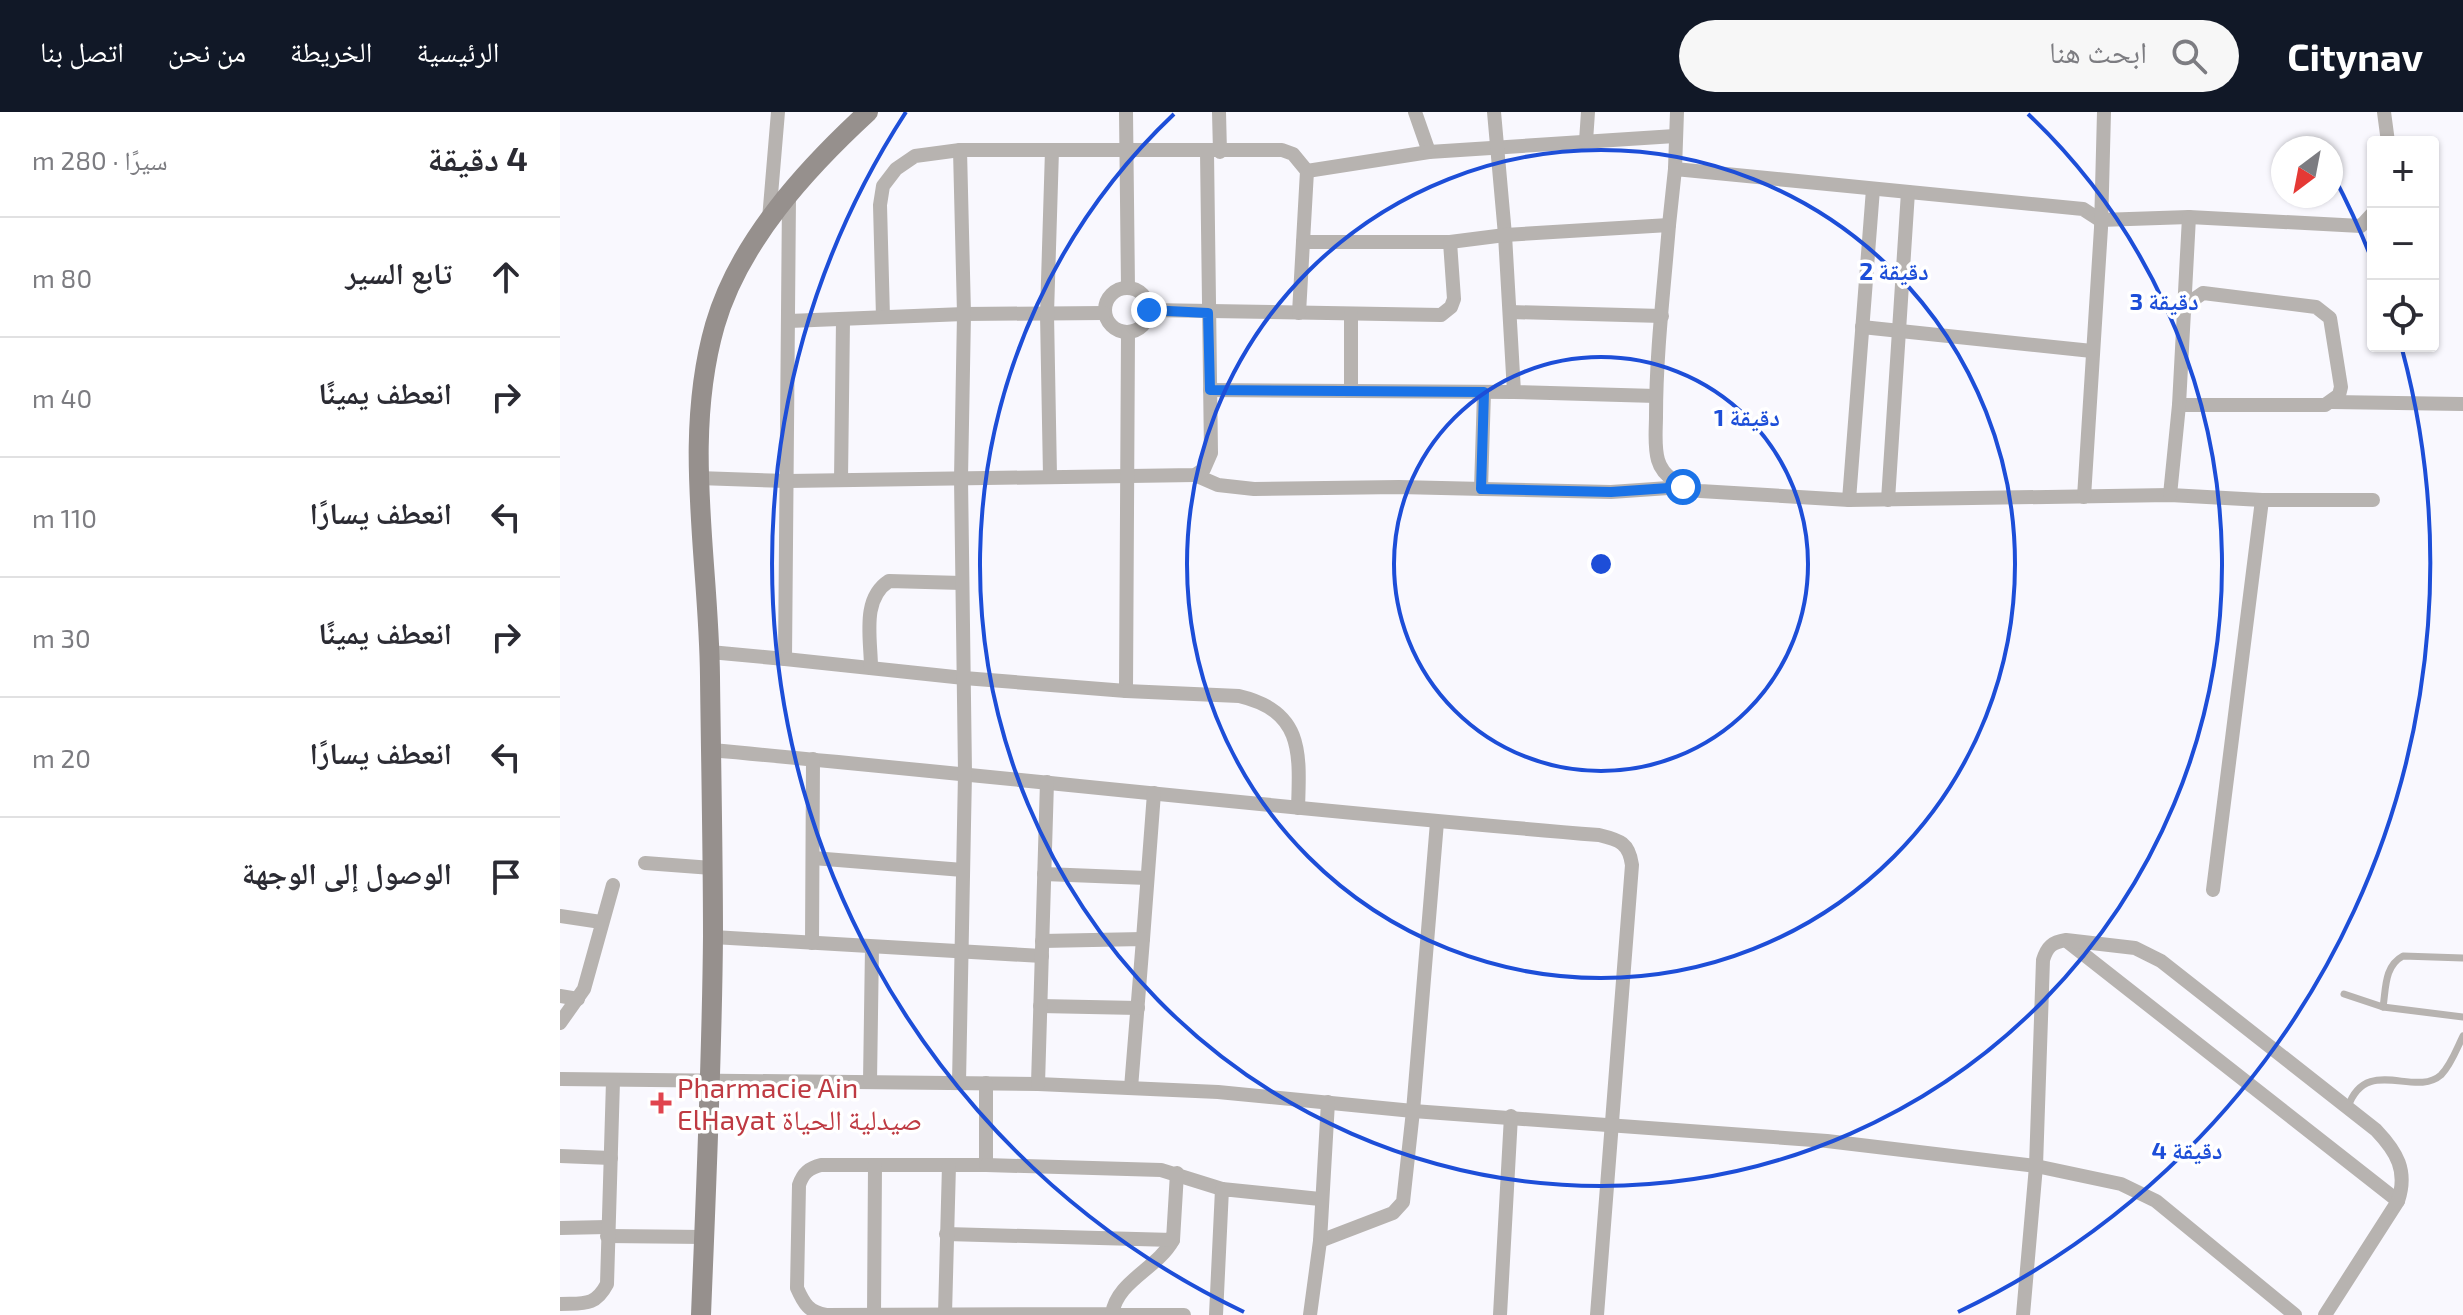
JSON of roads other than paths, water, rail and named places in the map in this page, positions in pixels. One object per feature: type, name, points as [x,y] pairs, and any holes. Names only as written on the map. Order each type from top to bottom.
[{"type":"street","points":[[768,224],[778,112]]},
{"type":"street","points":[[701,1315],[713,937],[710,652],[698,478],[702,381],[716,323],[752,243],[823,154],[868,112]]},
{"type":"street","points":[[1126,112],[1128,288]]},
{"type":"street","points":[[1195,475],[1204,469],[1211,453],[1208,313],[1214,152],[1219,112]]},
{"type":"street","points":[[1415,112],[1429,152]]},
{"type":"street","points":[[1494,112],[1514,392]]},
{"type":"street","points":[[1586,141],[1588,112]]},
{"type":"street","points":[[1677,112],[1656,396],[1658,462],[1683,487]]},
{"type":"street","points":[[2084,497],[2104,112]]},
{"type":"street","points":[[2384,112],[2387,136]]},
{"type":"street","points":[[1307,171],[1429,152],[1675,136]]},
{"type":"street","points":[[959,1083],[965,773],[961,478],[964,314],[960,150]]},
{"type":"street","points":[[883,317],[880,205],[883,186],[896,169],[915,156],[960,150],[1282,150],[1293,154],[1307,171],[1299,313]]},
{"type":"street","points":[[1050,476],[1047,314],[1052,150]]},
{"type":"street","points":[[1675,169],[2083,209],[2100,220],[2189,217],[2361,226],[2367,220]]},
{"type":"street","points":[[1849,500],[1873,189]]},
{"type":"street","points":[[1888,500],[1908,192]]},
{"type":"street","points":[[785,659],[789,197]]},
{"type":"street","points":[[2170,495],[2179,405],[2189,217]]},
{"type":"street","points":[[1303,242],[1450,242],[1505,235],[1669,225]]},
{"type":"street","points":[[1149,310],[1441,315],[1454,299],[1450,242]]},
{"type":"street","points":[[1128,288],[1143,295],[1149,310],[1143,325],[1128,333],[1117,330],[1104,313],[1110,295],[1128,288]]},
{"type":"street","points":[[2179,405],[2325,405],[2339,395],[2341,387],[2330,318],[2325,312],[2302,303],[2203,293],[2185,310]]},
{"type":"street","points":[[1510,312],[1662,316]]},
{"type":"street","points":[[789,321],[964,314],[1104,313]]},
{"type":"street","points":[[1351,314],[1351,391]]},
{"type":"street","points":[[841,480],[843,320]]},
{"type":"street","points":[[1862,327],[2092,351]]},
{"type":"street","points":[[1126,691],[1128,333]]},
{"type":"street","points":[[1210,390],[1656,396]]},
{"type":"street","points":[[1481,489],[1484,392]]},
{"type":"street","points":[[2332,402],[2463,404]]},
{"type":"street","points":[[698,478],[788,481],[1195,475],[1218,485],[1254,489],[1324,486],[1611,492],[1683,487],[1700,491],[1849,500],[2170,495],[2262,500],[2373,500]]},
{"type":"street","points":[[2213,890],[2262,500]]},
{"type":"street","points":[[871,668],[871,607],[880,587],[889,581],[962,583]]},
{"type":"street","points":[[710,652],[964,678],[1239,696],[1257,700],[1287,722],[1295,740],[1299,762],[1298,808]]},
{"type":"street","points":[[711,750],[1437,822],[1599,835],[1624,844],[1630,851],[1632,865],[1597,1315]]},
{"type":"street","points":[[812,943],[813,759]]},
{"type":"street","points":[[1038,1084],[1047,782]]},
{"type":"street","points":[[1131,1088],[1154,793]]},
{"type":"street","points":[[1320,1241],[1393,1213],[1403,1202],[1437,822]]},
{"type":"street","points":[[813,858],[963,870]]},
{"type":"street","points":[[645,863],[712,868]]},
{"type":"street","points":[[1044,874],[1147,878]]},
{"type":"street","points":[[560,1023],[584,989],[613,885]]},
{"type":"street","points":[[560,916],[601,922]]},
{"type":"street","points":[[713,937],[961,953],[1143,939]]},
{"type":"street","points":[[2066,940],[2398,1201]]},
{"type":"street","points":[[2023,1315],[2036,1166],[2043,960],[2046,949],[2054,942],[2066,940],[2135,948],[2151,955],[2348,1107],[2390,1145],[2400,1163],[2404,1184],[2398,1201],[2325,1315]]},
{"type":"street","points":[[870,1082],[872,947]]},
{"type":"street","points":[[560,996],[578,999]]},
{"type":"street","points":[[1040,1006],[1138,1008]]},
{"type":"street","points":[[560,1079],[986,1083],[1131,1088],[1827,1141],[2036,1166],[2121,1184],[2156,1201],[2295,1315]]},
{"type":"street","points":[[560,1304],[589,1303],[601,1297],[607,1284],[613,1081]]},
{"type":"street","points":[[986,1083],[986,1165]]},
{"type":"street","points":[[1310,1315],[1320,1241],[1320,1199],[1328,1102]]},
{"type":"street","points":[[1500,1315],[1511,1116]]},
{"type":"street","points":[[560,1156],[611,1158]]},
{"type":"street","points":[[1184,1315],[826,1315],[813,1312],[803,1302],[797,1288],[799,1185],[802,1176],[811,1168],[821,1165],[986,1165],[1161,1170],[1222,1189],[1320,1199]]},
{"type":"street","points":[[874,1315],[875,1165]]},
{"type":"street","points":[[945,1314],[949,1165]]},
{"type":"street","points":[[1112,1314],[1118,1293],[1157,1262],[1173,1240],[1177,1173]]},
{"type":"street","points":[[1216,1315],[1222,1189]]},
{"type":"street","points":[[560,1228],[704,1237]]},
{"type":"street","points":[[946,1234],[1173,1240]]},
{"type":"lane","points":[[2383,1007],[2388,974],[2397,959],[2403,956],[2463,958]]},
{"type":"lane","points":[[2344,994],[2383,1007],[2463,1017]]},
{"type":"lane","points":[[2348,1107],[2352,1096],[2370,1082],[2432,1080],[2441,1074],[2463,1036]]},
{"type":"place","name":"Pharmacie Ain ElHayat صيدلية الحياة","points":[[661,1103]]}]
